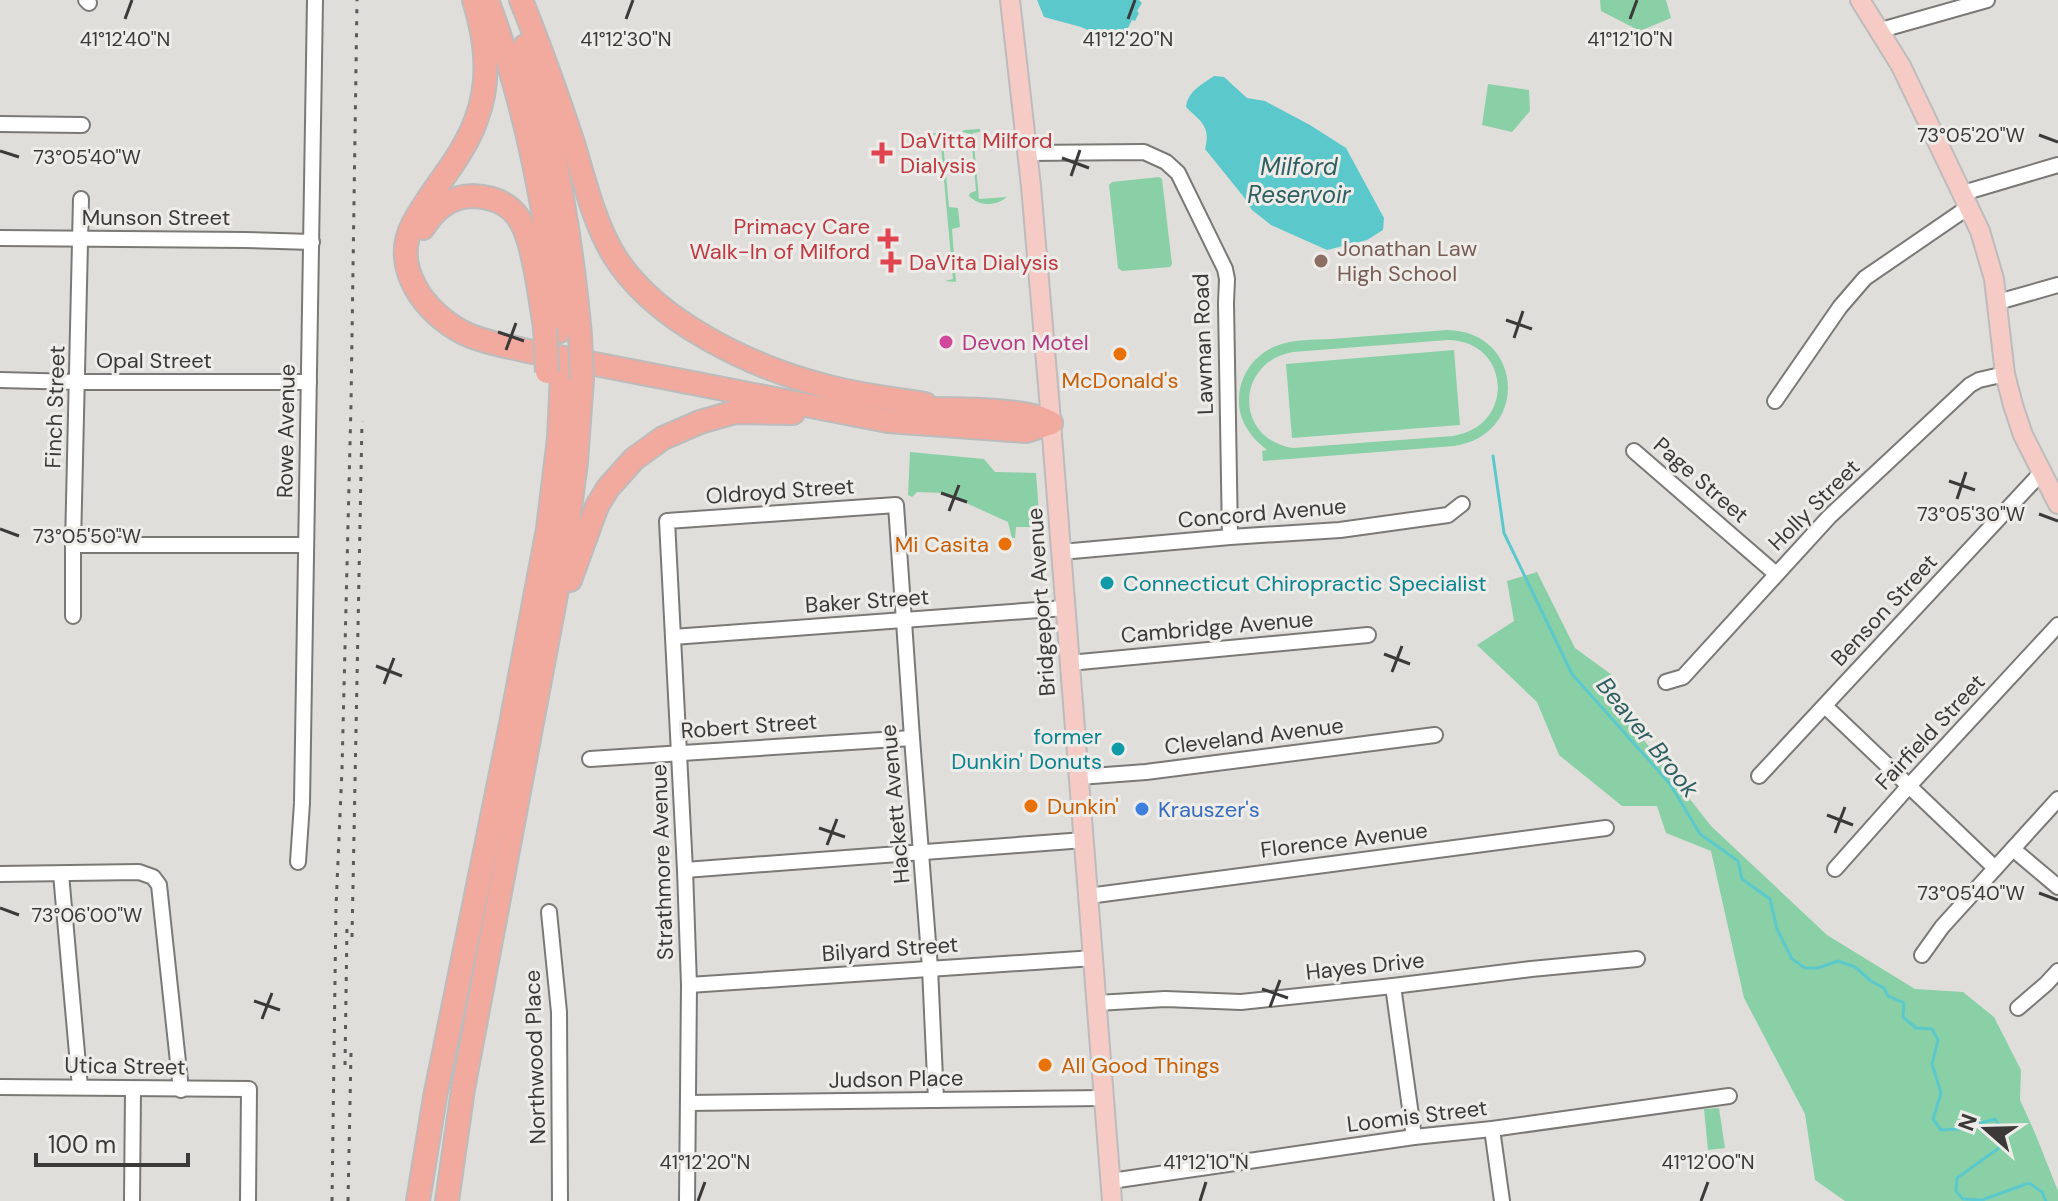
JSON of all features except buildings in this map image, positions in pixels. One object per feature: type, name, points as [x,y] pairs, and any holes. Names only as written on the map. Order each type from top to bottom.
[{"type":"highway","points":[[474,0],[483,38],[485,67],[478,117],[465,146],[413,224],[407,245],[406,258],[413,284],[429,308],[451,326],[481,340],[888,421]]},
{"type":"highway","points":[[447,1201],[469,1053],[565,547],[572,491],[561,332],[537,167],[509,61],[487,0]]},
{"type":"highway","points":[[508,0],[539,94],[556,167],[570,250],[561,332]]},
{"type":"highway","points":[[521,0],[555,89],[604,235],[624,269],[646,293],[672,317],[708,339],[770,368],[825,387],[953,409]]},
{"type":"highway","points":[[561,332],[528,233],[517,215],[499,202],[477,196],[458,198],[437,210],[421,232],[417,244],[422,279],[441,307],[482,329],[521,340],[747,386],[909,409],[1025,414],[1051,423]]},
{"type":"highway","points":[[418,1201],[438,1082],[546,544],[564,375]]},
{"type":"highway","points":[[547,645],[597,506],[634,459],[663,438],[700,422],[735,412],[782,412],[1026,431],[1051,423]]},
{"type":"main road","name":"Bridgeport Avenue","points":[[1010,0],[1051,423],[1112,1201]]},
{"type":"main road","points":[[1860,0],[1881,30],[1906,76],[1967,200],[1989,257],[1998,302],[2005,374],[2018,422],[2058,504]]},
{"type":"street","name":"Rowe Avenue","points":[[298,862],[302,803],[315,0]]},
{"type":"street","points":[[1881,30],[1987,0]]},
{"type":"street","points":[[0,124],[82,125]]},
{"type":"street","name":"Lawman Road","points":[[1027,153],[1144,152],[1166,162],[1178,173],[1227,279],[1230,537]]},
{"type":"street","points":[[1775,401],[1840,307],[1865,278],[1967,200],[2058,165]]},
{"type":"street","name":"Finch Street","points":[[73,616],[81,199]]},
{"type":"street","name":"Munson Street","points":[[0,238],[312,242]]},
{"type":"street","points":[[1998,302],[2058,285]]},
{"type":"street","name":"Holly Street","points":[[1666,682],[1683,677],[1829,517],[1970,385],[2005,374]]},
{"type":"street","name":"Opal Street","points":[[0,380],[309,382]]},
{"type":"street","name":"Page Street","points":[[1634,451],[1776,574]]},
{"type":"street","name":"Benson Street","points":[[1759,776],[2041,473]]},
{"type":"street","name":"Concord Avenue","points":[[1061,552],[1340,530],[1448,515],[1462,504]]},
{"type":"street","name":"Oldroyd Street","points":[[667,521],[896,505]]},
{"type":"street","name":"Hackett Avenue","points":[[896,505],[930,968],[936,1100]]},
{"type":"street","name":"Strathmore Avenue","points":[[667,521],[689,985],[687,1201]]},
{"type":"street","points":[[73,545],[306,545]]},
{"type":"street","name":"Baker Street","points":[[673,637],[1065,608]]},
{"type":"street","name":"Fairfield Street","points":[[1835,869],[2058,625]]},
{"type":"street","name":"Cambridge Avenue","points":[[1069,663],[1368,635]]},
{"type":"street","points":[[1825,706],[1995,868]]},
{"type":"street","name":"Cleveland Avenue","points":[[1079,777],[1146,772],[1435,735]]},
{"type":"street","name":"Robert Street","points":[[590,759],[912,738]]},
{"type":"street","points":[[1922,955],[1942,927],[2058,799]]},
{"type":"street","name":"Florence Avenue","points":[[1088,896],[1606,828]]},
{"type":"street","points":[[685,870],[1084,840]]},
{"type":"street","points":[[2013,849],[2058,887]]},
{"type":"street","points":[[0,874],[117,871],[139,872],[153,877],[159,885],[181,1090]]},
{"type":"street","points":[[61,874],[80,1087]]},
{"type":"street","name":"Northwood Place","points":[[549,912],[559,1012],[560,1201]]},
{"type":"street","name":"Bilyard Street","points":[[689,985],[1094,958]]},
{"type":"street","name":"Hayes Drive","points":[[1097,1003],[1165,999],[1241,1002],[1637,959]]},
{"type":"street","points":[[2018,1008],[2058,971]]},
{"type":"street","points":[[1393,986],[1414,1137]]},
{"type":"street","name":"Utica Street","points":[[0,1087],[249,1089],[248,1201]]},
{"type":"street","points":[[132,1201],[133,1089]]},
{"type":"street","name":"Loomis Street","points":[[1111,1181],[1729,1096]]},
{"type":"street","name":"Judson Place","points":[[688,1103],[1104,1098]]},
{"type":"street","points":[[1492,1129],[1502,1201]]},
{"type":"green space","points":[[1600,0],[1666,0],[1671,18],[1640,31],[1601,11]]},
{"type":"green space","points":[[1488,84],[1529,90],[1530,111],[1512,132],[1482,125]]},
{"type":"green space","points":[[980,129],[980,132],[973,133],[979,199],[1007,197],[993,204],[983,204],[969,196],[976,191],[971,134],[962,132]]},
{"type":"green space","points":[[943,133],[951,139],[943,142],[949,207],[958,208],[960,227],[952,229],[956,282],[945,281],[953,279],[940,136],[932,135]]},
{"type":"green space","points":[[1162,179],[1172,264],[1170,267],[1122,271],[1118,268],[1109,185],[1112,182]]},
{"type":"green space","points":[[1447,330],[1473,335],[1491,347],[1503,364],[1508,384],[1505,405],[1496,423],[1479,438],[1454,446],[1263,461],[1262,451],[1267,450],[1246,427],[1239,398],[1245,374],[1255,360],[1268,350],[1296,341]],"holes":[[[1448,340],[1469,344],[1484,354],[1494,368],[1498,385],[1496,401],[1488,417],[1473,429],[1453,436],[1293,448],[1274,442],[1260,431],[1252,416],[1249,400],[1252,384],[1260,370],[1274,359],[1293,352]]]},
{"type":"green space","points":[[1454,350],[1460,425],[1292,438],[1286,364]]},
{"type":"green space","points":[[910,452],[984,459],[995,472],[1036,473],[1040,527],[1016,527],[1015,538],[1012,538],[1008,522],[944,493],[917,492],[912,497],[908,495]]},
{"type":"green space","points":[[1537,572],[1575,648],[1612,675],[1629,721],[1711,826],[1827,935],[1915,989],[1963,992],[1994,1017],[2021,1070],[2020,1100],[2058,1191],[2058,1201],[1845,1201],[1815,1180],[1805,1114],[1744,998],[1711,851],[1666,833],[1657,806],[1622,806],[1559,755],[1537,702],[1477,645],[1514,621],[1507,581]]},
{"type":"green space","points":[[1719,1108],[1725,1148],[1708,1150],[1704,1109]]},
{"type":"water","points":[[1037,0],[1139,0],[1142,3],[1120,44],[1081,27],[1044,17]]},
{"type":"water","name":"Milford Reservoir","points":[[1214,76],[1224,77],[1247,98],[1265,101],[1346,148],[1384,218],[1383,230],[1367,240],[1327,250],[1271,225],[1252,210],[1205,149],[1206,130],[1186,107],[1192,93]]},
{"type":"waterway","name":"Beaver Brook","points":[[1493,456],[1504,533],[1572,674],[1670,784],[1700,834],[1738,861],[1742,879],[1770,899],[1777,929],[1792,959],[1805,968],[1818,968],[1838,961],[1855,967],[1884,988],[1888,996],[1904,1003],[1903,1017],[1916,1028],[1932,1029],[1938,1040],[1932,1064],[1941,1093],[1933,1119],[1941,1130],[1959,1129],[1995,1119],[2003,1131],[1999,1148],[1957,1178],[1956,1191],[1963,1199],[1982,1200],[2029,1183],[2042,1192],[2046,1201]]},
{"type":"railway","points":[[332,1201],[336,907],[351,404],[357,0]]},
{"type":"railway","points":[[352,937],[362,421]]},
{"type":"railway","points":[[345,1065],[347,925]]},
{"type":"railway","points":[[348,1201],[351,1053]]},
{"type":"place","name":"DaVitta Milford Dialysis","points":[[882,153]]},
{"type":"place","name":"Primacy Care Walk-In of Milford","points":[[888,239]]},
{"type":"place","name":"Jonathan Law High School","points":[[1321,261]]},
{"type":"place","name":"DaVita Dialysis","points":[[891,262]]},
{"type":"place","name":"Devon Motel","points":[[946,342]]},
{"type":"place","name":"McDonald's","points":[[1120,354]]},
{"type":"place","name":"Mi Casita","points":[[1005,544]]},
{"type":"place","name":"Connecticut Chiropractic Specialist","points":[[1107,583]]},
{"type":"place","name":"former Dunkin' Donuts","points":[[1118,749]]},
{"type":"place","name":"Dunkin'","points":[[1031,806]]},
{"type":"place","name":"Krauszer's","points":[[1142,809]]},
{"type":"place","name":"All Good Things","points":[[1045,1065]]}]
